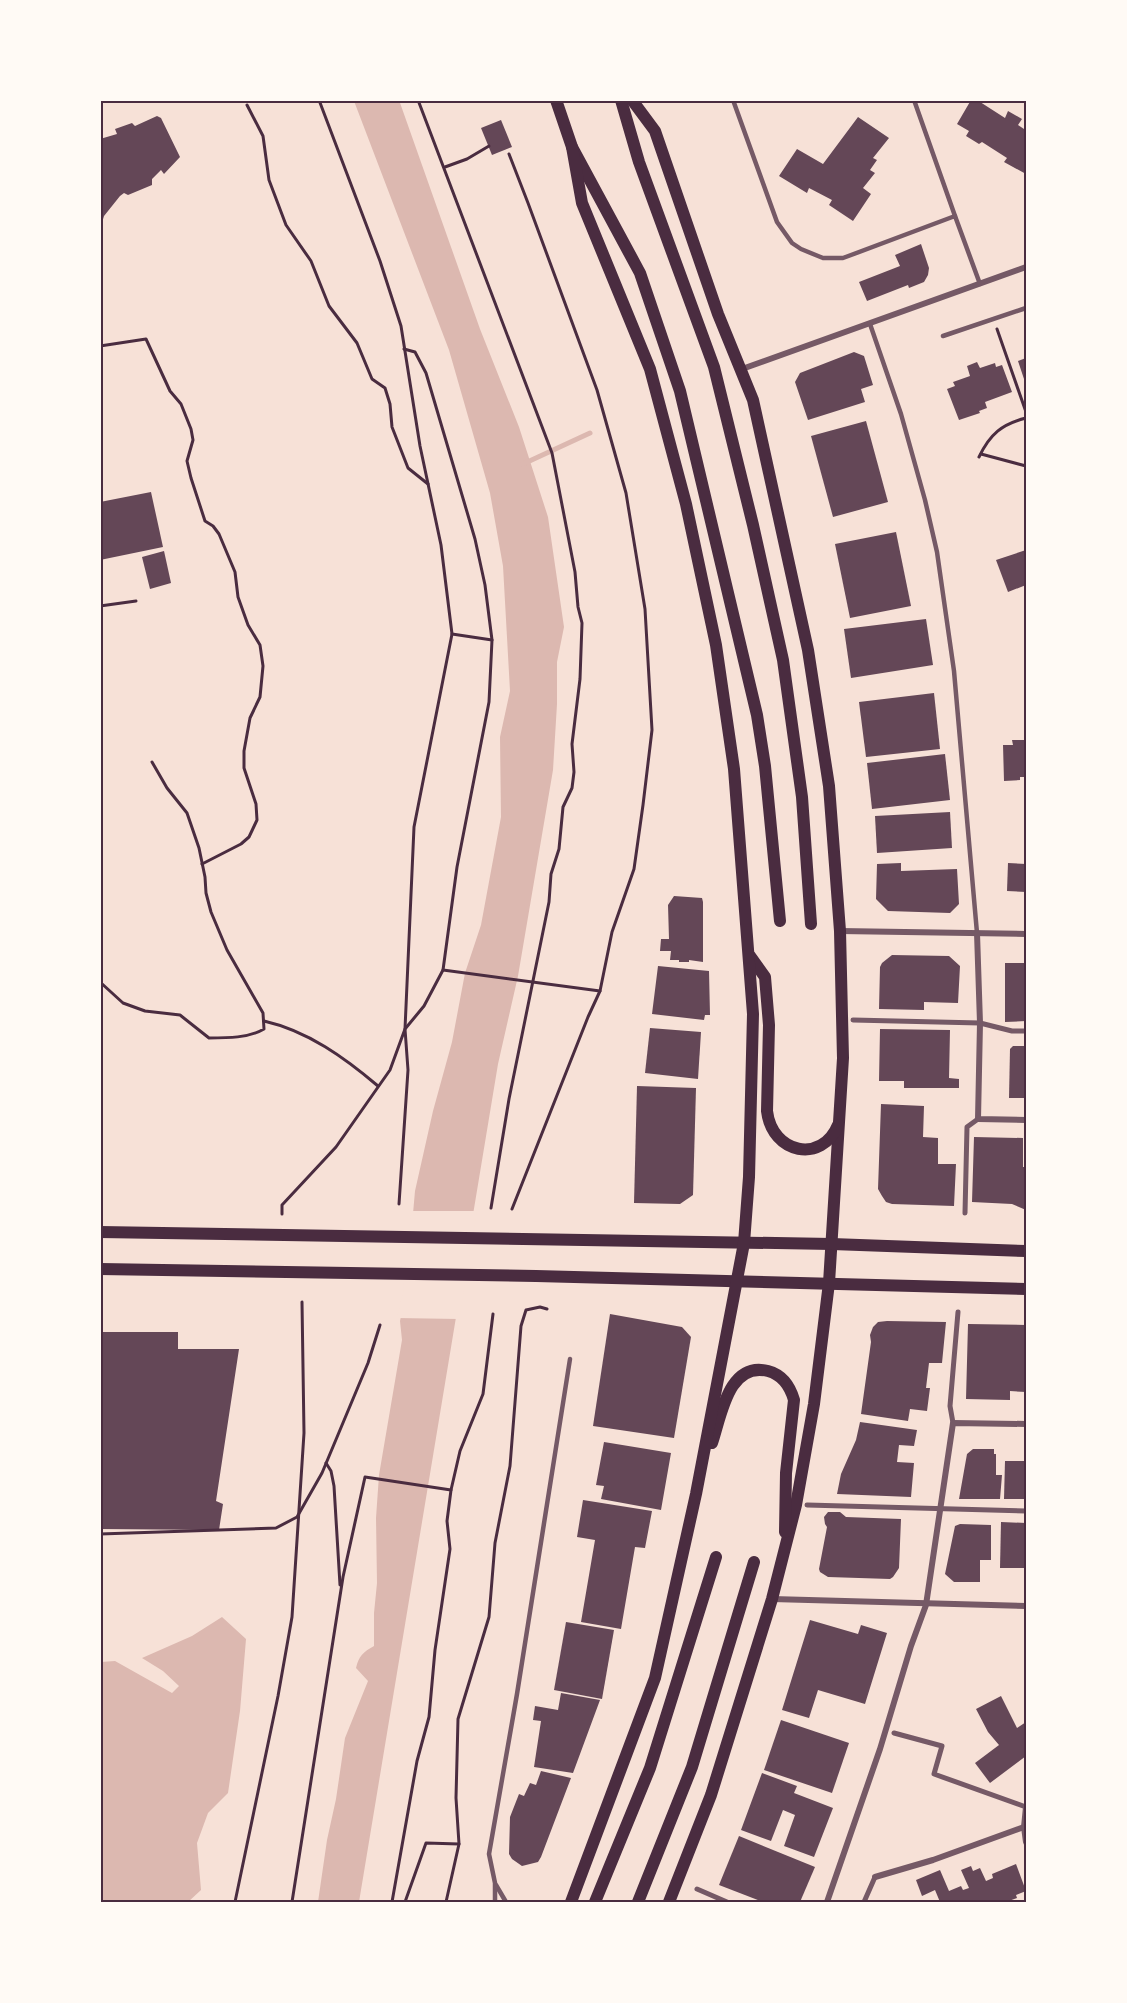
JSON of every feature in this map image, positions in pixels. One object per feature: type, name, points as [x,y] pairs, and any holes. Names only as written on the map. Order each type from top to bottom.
[{"type":"main road","points":[[556,100],[572,147],[582,203],[650,369],[686,504],[716,645],[734,769],[749,955],[753,1038],[749,1177],[744,1243],[696,1494],[655,1678],[574,1898]]},
{"type":"main road","points":[[621,100],[639,162],[714,367],[753,525],[783,660],[802,797],[810,924]]},
{"type":"main road","points":[[632,100],[655,131],[718,315],[753,400],[808,650],[829,786],[840,932],[843,1058],[829,1283],[814,1404],[796,1505],[772,1599],[711,1795],[669,1902]]},
{"type":"main road","points":[[572,147],[640,273],[680,391],[757,715],[766,778],[780,921]]},
{"type":"main road","points":[[749,955],[765,977],[769,1025],[767,1111],[768,1123],[773,1134],[793,1148],[817,1147],[835,1132],[840,1121],[841,1109]]},
{"type":"main road","points":[[100,1232],[832,1244],[1026,1251]]},
{"type":"main road","points":[[100,1269],[536,1276],[1026,1289]]},
{"type":"main road","points":[[696,1494],[729,1391],[743,1374],[754,1370],[775,1373],[791,1389],[794,1400],[786,1473],[786,1545]]},
{"type":"main road","points":[[595,1902],[650,1768],[716,1557]]},
{"type":"main road","points":[[638,1902],[692,1767],[754,1562]]},
{"type":"street","points":[[742,369],[1026,267]]},
{"type":"street","points":[[840,932],[1026,934]]},
{"type":"street","points":[[978,933],[980,1023],[978,1119]]},
{"type":"street","points":[[853,1020],[980,1023],[1012,1031],[1026,1031]]},
{"type":"street","points":[[965,1213],[967,1127],[978,1119],[1026,1120]]},
{"type":"street","points":[[827,1902],[880,1749],[914,1636],[926,1605],[953,1423],[950,1406],[958,1312]]},
{"type":"street","points":[[953,1423],[1026,1424]]},
{"type":"street","points":[[807,1505],[1026,1511]]},
{"type":"street","points":[[772,1599],[1026,1606]]},
{"type":"street","points":[[894,1733],[942,1746],[934,1774],[1026,1807],[1024,1827],[1026,1842]]},
{"type":"street","points":[[864,1902],[875,1877],[933,1860],[1024,1827]]},
{"type":"street","points":[[697,1889],[728,1902]]},
{"type":"lane","points":[[733,100],[777,222],[792,243],[801,249],[823,258],[843,258],[955,216]]},
{"type":"lane","points":[[914,100],[980,284]]},
{"type":"lane","points":[[943,336],[1026,308]]},
{"type":"lane","points":[[870,324],[901,414],[937,552],[954,671],[978,933]]},
{"type":"lane","points":[[495,1902],[495,1883],[489,1854],[570,1359]]},
{"type":"lane","points":[[495,1883],[507,1902]]},
{"type":"lane","points":[[562,1902],[574,1898]]},
{"type":"path","points":[[319,100],[380,261],[401,326],[420,446],[441,545],[452,634],[414,827],[405,1029],[408,1070],[399,1204]]},
{"type":"path","points":[[418,100],[552,453],[570,539],[582,623],[580,679],[572,744],[574,772],[572,788],[563,807],[559,849],[551,874],[549,902],[534,982],[508,1099],[491,1208]]},
{"type":"path","points":[[247,105],[263,136],[269,180],[286,225],[311,261],[329,306],[357,344],[372,379],[385,388],[390,404],[392,427],[408,468],[429,485]]},
{"type":"path","points":[[445,167],[467,159],[489,146]]},
{"type":"path","points":[[509,154],[597,390],[626,493],[645,609],[652,730],[634,869],[612,932],[600,991],[512,1209]]},
{"type":"path","points":[[992,320],[1001,338],[1026,412]]},
{"type":"path","points":[[100,346],[146,339],[154,353],[170,391],[181,404],[191,429],[193,440],[187,461],[200,509],[205,521],[213,526],[225,547],[235,572],[238,597],[254,638],[260,645],[263,678],[260,696],[250,718],[244,757],[244,768],[256,804],[257,820],[249,837],[241,844],[202,864]]},
{"type":"path","points":[[282,1214],[282,1205],[336,1147],[390,1070],[405,1029],[424,1006],[443,970],[457,867],[489,702],[492,640],[475,539],[426,373],[415,352],[404,349]]},
{"type":"path","points":[[1026,418],[1008,423],[998,429],[980,455],[1026,466]]},
{"type":"path","points":[[100,606],[136,601]]},
{"type":"path","points":[[452,634],[492,640]]},
{"type":"path","points":[[100,982],[123,1003],[145,1011],[180,1015],[209,1038],[229,1038],[257,1033],[264,1029],[263,1013],[227,950],[211,912],[202,864],[188,813],[167,788],[152,762]]},
{"type":"path","points":[[443,970],[600,991]]},
{"type":"path","points":[[264,1021],[280,1025],[316,1041],[350,1062],[378,1086]]},
{"type":"path","points":[[235,1902],[292,1617],[304,1433],[302,1302]]},
{"type":"path","points":[[446,1902],[459,1844],[456,1798],[458,1719],[489,1617],[495,1543],[510,1466],[521,1326],[526,1310],[540,1307],[547,1309]]},
{"type":"path","points":[[392,1902],[417,1761],[429,1717],[435,1650],[450,1549],[447,1521],[451,1490],[460,1451],[483,1394],[493,1314]]},
{"type":"path","points":[[100,1534],[276,1528],[297,1518],[322,1473],[368,1363],[380,1325]]},
{"type":"path","points":[[326,1463],[331,1471],[334,1486],[341,1590]]},
{"type":"path","points":[[292,1902],[341,1590],[365,1477],[451,1490]]},
{"type":"path","points":[[405,1902],[426,1843],[459,1844]]},
{"type":"shaded area","points":[[399,100],[480,329],[519,427],[548,517],[564,627],[557,662],[553,770],[518,976],[498,1064],[359,1902],[318,1902],[345,1738],[368,1681],[356,1668],[362,1655],[374,1646],[379,1475],[402,1340],[400,1321],[406,1293],[415,1191],[433,1111],[452,1042],[465,973],[481,925],[501,817],[500,737],[510,691],[503,566],[490,493],[449,350],[354,101]]},
{"type":"shaded area","points":[[222,1617],[246,1639],[240,1711],[228,1793],[208,1813],[197,1843],[201,1890],[188,1902],[101,1902],[101,1662],[115,1661],[172,1693],[179,1686],[163,1671],[142,1658],[192,1636]]},
{"type":"pier","points":[[411,1211],[477,1211],[459,1319],[397,1318],[403,1292]]},
{"type":"building","points":[[971,100],[977,100],[1005,118],[1008,111],[1022,119],[1018,125],[1024,129],[1026,124],[1026,174],[1004,162],[1007,158],[982,142],[979,144],[966,136],[969,131],[957,124]]},
{"type":"building","points":[[157,116],[161,118],[180,157],[164,174],[161,170],[152,179],[152,185],[120,196],[104,216],[100,229],[100,139],[117,134],[115,129],[132,123],[135,126]]},
{"type":"building","points":[[858,117],[889,138],[873,158],[877,160],[870,170],[875,173],[863,188],[871,194],[853,221],[829,205],[832,200],[809,188],[807,193],[779,176],[797,149],[823,164]]},
{"type":"building","points":[[501,120],[512,147],[492,155],[481,128]]},
{"type":"building","points":[[921,244],[929,268],[924,282],[909,288],[908,285],[867,301],[859,282],[900,266],[895,255]]},
{"type":"building","points":[[854,352],[864,356],[873,385],[861,389],[865,402],[808,420],[795,382],[800,373]]},
{"type":"building","points":[[1026,358],[1026,385],[1018,361]]},
{"type":"building","points":[[977,362],[980,368],[995,363],[996,367],[1002,365],[1012,392],[985,402],[987,408],[979,411],[980,413],[959,420],[947,389],[955,386],[953,382],[970,376],[967,366]]},
{"type":"building","points":[[866,421],[888,502],[833,517],[811,436]]},
{"type":"building","points":[[151,492],[163,547],[100,560],[100,502]]},
{"type":"building","points":[[896,532],[911,606],[850,618],[835,544]]},
{"type":"building","points":[[1026,550],[1026,585],[1008,592],[996,560]]},
{"type":"building","points":[[164,551],[171,583],[150,589],[142,557]]},
{"type":"building","points":[[926,619],[933,665],[851,678],[844,629]]},
{"type":"building","points":[[934,693],[940,749],[866,757],[859,702]]},
{"type":"building","points":[[1012,740],[1026,740],[1026,777],[1020,777],[1020,780],[1004,781],[1003,745],[1013,745]]},
{"type":"building","points":[[945,754],[950,800],[872,809],[867,763]]},
{"type":"building","points":[[950,812],[952,848],[877,853],[875,816]]},
{"type":"building","points":[[901,863],[901,871],[957,869],[959,904],[950,913],[888,911],[876,899],[877,864]]},
{"type":"building","points":[[1008,863],[1026,864],[1026,892],[1007,891]]},
{"type":"building","points":[[674,896],[702,898],[703,962],[670,960],[671,951],[660,951],[661,939],[669,939],[668,905]]},
{"type":"building","points":[[892,955],[949,956],[960,966],[958,1003],[924,1002],[924,1010],[879,1009],[880,967]]},
{"type":"building","points":[[1005,963],[1026,963],[1026,1021],[1005,1022]]},
{"type":"building","points":[[658,966],[709,971],[710,1015],[705,1015],[704,1020],[652,1014]]},
{"type":"building","points":[[650,1028],[701,1032],[698,1079],[645,1073]]},
{"type":"building","points":[[880,1029],[950,1030],[949,1078],[959,1079],[959,1088],[904,1088],[904,1081],[879,1081]]},
{"type":"building","points":[[1013,1046],[1026,1046],[1026,1098],[1009,1098],[1010,1049]]},
{"type":"building","points":[[637,1086],[696,1088],[693,1195],[680,1204],[634,1203]]},
{"type":"building","points":[[881,1104],[924,1106],[923,1137],[938,1138],[938,1164],[956,1164],[954,1206],[886,1202],[878,1189]]},
{"type":"building","points":[[974,1137],[1023,1138],[1026,1210],[1012,1204],[972,1202]]},
{"type":"building","points":[[610,1314],[682,1327],[691,1337],[674,1438],[593,1426]]},
{"type":"building","points":[[878,1322],[946,1322],[942,1363],[929,1363],[926,1388],[930,1388],[927,1411],[910,1409],[908,1421],[861,1414],[870,1335]]},
{"type":"building","points":[[968,1324],[1026,1325],[1026,1392],[1010,1391],[1010,1400],[966,1399]]},
{"type":"building","points":[[100,1332],[178,1332],[178,1349],[239,1349],[216,1501],[223,1504],[219,1530],[100,1529]]},
{"type":"building","points":[[860,1422],[917,1430],[914,1446],[899,1445],[897,1462],[914,1463],[911,1497],[837,1494],[841,1474],[856,1440]]},
{"type":"building","points":[[604,1442],[671,1453],[661,1510],[601,1499],[604,1486],[596,1485]]},
{"type":"building","points":[[973,1449],[994,1449],[996,1475],[1002,1475],[1000,1499],[959,1499],[967,1454]]},
{"type":"building","points":[[1005,1461],[1026,1461],[1026,1499],[1004,1499]]},
{"type":"building","points":[[583,1500],[652,1511],[645,1548],[635,1547],[621,1629],[581,1622],[595,1540],[577,1537]]},
{"type":"building","points":[[828,1512],[840,1512],[846,1517],[901,1519],[899,1568],[893,1577],[890,1579],[828,1577],[820,1572],[827,1527],[824,1517]]},
{"type":"building","points":[[1001,1522],[1026,1523],[1026,1568],[1000,1568]]},
{"type":"building","points":[[960,1524],[991,1525],[991,1560],[980,1560],[980,1582],[954,1582],[945,1574],[955,1526]]},
{"type":"building","points":[[810,1620],[858,1634],[861,1625],[887,1633],[865,1704],[818,1690],[809,1718],[782,1710]]},
{"type":"building","points":[[566,1622],[614,1630],[602,1699],[554,1690]]},
{"type":"building","points":[[561,1693],[600,1700],[573,1773],[534,1767],[541,1721],[533,1720],[535,1706],[558,1710]]},
{"type":"building","points":[[1001,1696],[1017,1728],[1026,1722],[1026,1756],[990,1783],[975,1763],[999,1745],[988,1732],[976,1709]]},
{"type":"building","points":[[781,1720],[849,1743],[832,1793],[764,1770]]},
{"type":"building","points":[[541,1771],[571,1778],[541,1857],[538,1862],[522,1866],[509,1854],[510,1817],[519,1794],[524,1796],[530,1783],[536,1785]]},
{"type":"building","points":[[762,1773],[797,1786],[794,1793],[833,1808],[814,1857],[784,1846],[795,1815],[783,1810],[771,1841],[741,1830]]},
{"type":"building","points":[[739,1836],[815,1867],[800,1902],[763,1902],[719,1885]]},
{"type":"building","points":[[1016,1864],[1026,1891],[1006,1902],[940,1902],[935,1890],[922,1896],[916,1880],[940,1870],[949,1891],[961,1886],[963,1890],[969,1888],[961,1870],[971,1866],[973,1871],[980,1868],[986,1881],[993,1878],[992,1874]]},
{"type":"waterway","points":[[523,464],[590,433]]}]
